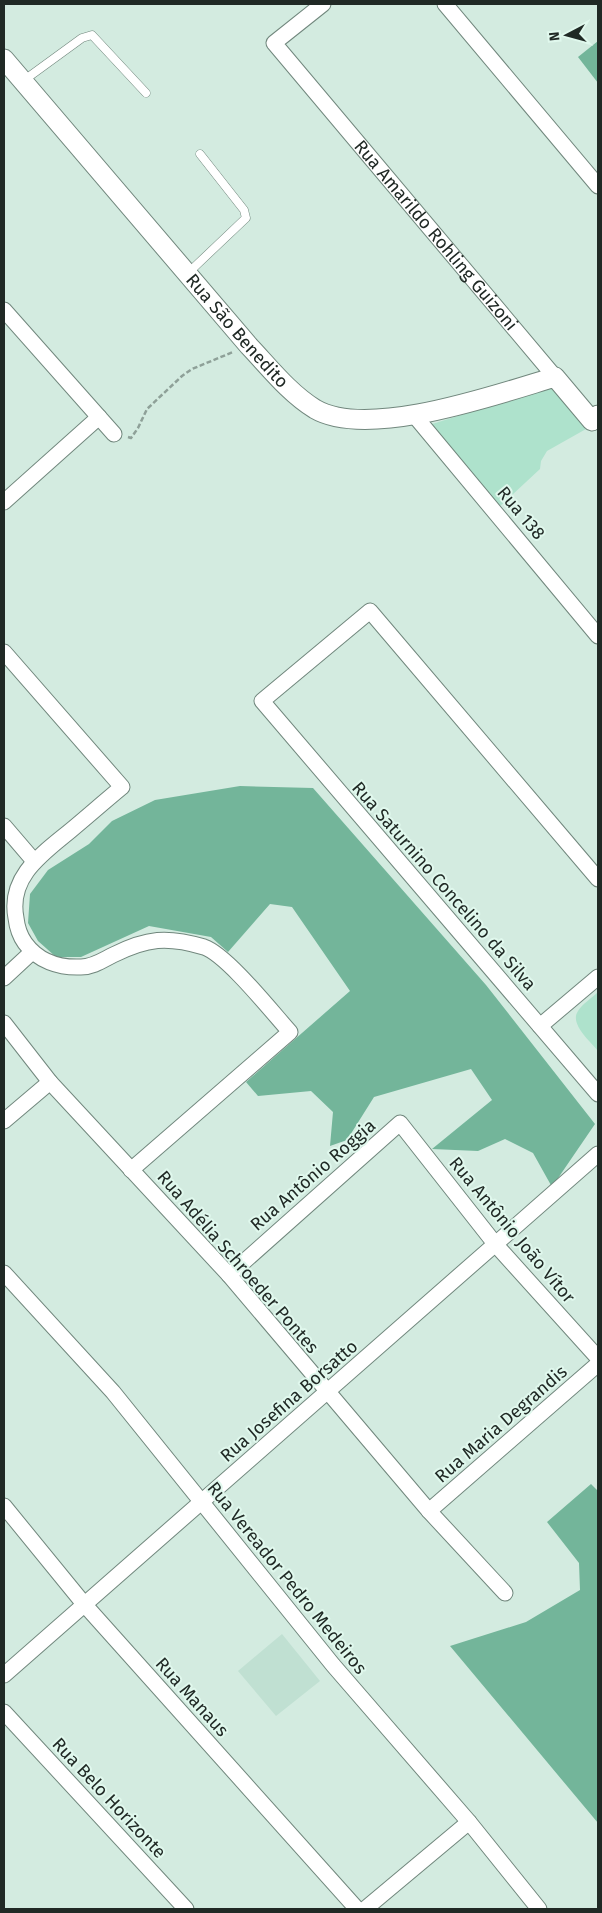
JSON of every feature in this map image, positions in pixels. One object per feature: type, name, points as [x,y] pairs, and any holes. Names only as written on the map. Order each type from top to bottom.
[{"type":"street","name":"Rua Amarildo Rohling Guizoni","points":[[323,4],[274,43],[555,377],[596,421]]},
{"type":"street","points":[[445,4],[598,186]]},
{"type":"street","name":"Rua São Benedito","points":[[4,60],[249,346],[283,383],[315,409],[333,416],[369,420],[414,414],[482,398],[555,377]]},
{"type":"street","points":[[4,310],[114,434]]},
{"type":"street","name":"Rua 138","points":[[414,414],[598,636]]},
{"type":"street","points":[[4,502],[100,418]]},
{"type":"street","name":"Rua Saturnino Concelino da Silva","points":[[598,880],[370,611],[262,701],[598,1094]]},
{"type":"street","points":[[4,652],[122,787],[34,861],[21,879],[14,903],[16,923],[20,934],[32,952],[58,966],[76,968],[94,965],[129,947],[149,941],[166,940],[203,947],[220,956],[290,1032],[131,1170]]},
{"type":"street","points":[[4,826],[34,861]]},
{"type":"street","points":[[4,978],[32,952]]},
{"type":"street","points":[[540,1026],[598,976]]},
{"type":"street","name":"Rua Adélia Schroeder Pontes","points":[[4,1023],[50,1082],[229,1275],[327,1393],[429,1511],[505,1593]]},
{"type":"street","points":[[4,1121],[50,1082]]},
{"type":"street","name":"Rua Antônio João Vítor","points":[[400,1123],[496,1245],[598,1358]]},
{"type":"street","name":"Rua Antônio Roggia","points":[[229,1275],[400,1123]]},
{"type":"street","name":"Rua Josefina Borsatto","points":[[4,1675],[598,1154]]},
{"type":"street","name":"Rua Vereador Pedro Medeiros","points":[[4,1273],[113,1392],[333,1666],[470,1822],[538,1909]]},
{"type":"street","name":"Rua Maria Degrandis","points":[[429,1511],[598,1364]]},
{"type":"street","name":"Rua Manaus","points":[[4,1506],[84,1604],[357,1909]]},
{"type":"street","name":"Rua Belo Horizonte","points":[[4,1712],[186,1909]]},
{"type":"street","points":[[365,1909],[470,1822]]},
{"type":"lane","points":[[23,82],[82,38],[92,35],[146,93]]},
{"type":"lane","points":[[187,274],[246,218],[244,210],[200,154]]},
{"type":"path","points":[[114,434],[131,438],[147,409],[182,376],[192,369],[249,346]]},
{"type":"shaded area","points":[[551,387],[586,429],[547,451],[541,461],[540,469],[498,508],[429,425]]},
{"type":"shaded area","points":[[598,992],[598,1051],[579,1027],[576,1016],[582,1006]]},
{"type":"shaded area","points":[[282,1634],[320,1681],[276,1716],[238,1671]]},
{"type":"green space","points":[[598,41],[598,83],[578,57]]},
{"type":"green space","points":[[240,786],[313,788],[486,985],[595,1124],[552,1187],[533,1153],[505,1139],[478,1151],[432,1149],[492,1100],[471,1069],[374,1097],[347,1140],[330,1146],[333,1112],[311,1091],[258,1096],[246,1082],[350,991],[292,907],[270,904],[228,952],[211,937],[149,926],[81,957],[56,957],[38,941],[28,923],[30,894],[48,870],[89,844],[112,821],[155,800]]},
{"type":"green space","points":[[591,1484],[598,1491],[598,1823],[450,1646],[526,1622],[580,1590],[579,1563],[547,1522]]}]
